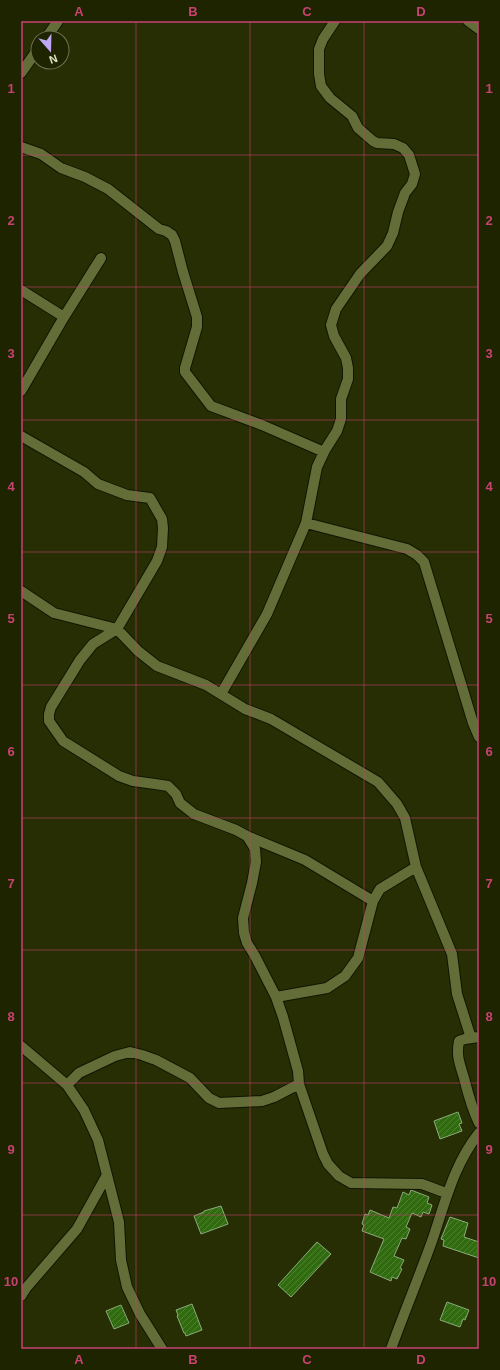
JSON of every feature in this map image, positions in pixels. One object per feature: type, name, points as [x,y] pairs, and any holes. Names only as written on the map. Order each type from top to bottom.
[{"type":"street","points":[[52,30],[58,21]]},
{"type":"street","points":[[221,694],[267,614],[306,523],[317,467],[337,431],[340,420],[341,399],[348,379],[348,368],[346,358],[334,336],[331,325],[336,309],[360,274],[388,246],[398,212],[405,193],[412,184],[414,174],[409,155],[403,148],[394,144],[377,143],[373,141],[358,128],[352,116],[330,98],[321,86],[319,74],[319,50],[323,39],[335,21]]},
{"type":"street","points":[[468,21],[479,29]]},
{"type":"street","points":[[21,73],[30,60]]},
{"type":"street","points":[[21,147],[41,154],[61,168],[85,177],[108,189],[159,229],[172,234],[197,317],[197,327],[185,372],[211,406],[262,425],[324,452]]},
{"type":"street","points":[[21,390],[101,258]]},
{"type":"street","points":[[21,290],[64,317]]},
{"type":"street","points":[[21,436],[84,472],[98,484],[128,496],[150,498],[162,520],[162,547],[157,561],[117,629],[93,644],[80,660],[51,706],[49,721],[63,741],[119,776],[133,781],[168,786],[176,794],[180,803],[194,814],[236,830],[305,860],[373,901]]},
{"type":"street","points":[[306,523],[407,549],[417,554],[424,562],[473,723],[479,737]]},
{"type":"street","points":[[21,591],[54,613],[117,629],[138,651],[157,666],[206,685],[245,709],[272,719],[378,782],[397,804],[405,818],[416,867],[452,954],[457,994],[475,1038],[459,1041],[458,1063],[471,1107],[479,1123]]},
{"type":"street","points":[[247,836],[255,849],[256,862],[243,918],[244,933],[247,943],[276,997],[298,1071],[299,1084],[323,1154],[328,1164],[339,1176],[351,1183],[422,1184],[446,1193]]},
{"type":"street","points":[[276,997],[327,988],[345,976],[358,958],[373,901],[380,889],[416,867]]},
{"type":"street","points":[[21,1046],[68,1085],[84,1110],[98,1140],[119,1222],[121,1260],[127,1287],[140,1314],[162,1349]]},
{"type":"street","points":[[68,1085],[79,1073],[115,1056],[130,1052],[149,1057],[190,1078],[209,1098],[219,1103],[262,1101],[274,1097],[299,1084]]},
{"type":"street","points":[[390,1349],[431,1242],[446,1193],[468,1146],[479,1133]]},
{"type":"street","points":[[21,1296],[26,1288],[77,1229],[107,1175]]},
{"type":"building","points":[[458,1112],[462,1123],[459,1124],[462,1131],[440,1139],[434,1121]]},
{"type":"building","points":[[411,1190],[429,1197],[427,1203],[432,1205],[429,1214],[423,1212],[421,1217],[412,1213],[406,1227],[410,1229],[406,1239],[402,1238],[394,1256],[404,1260],[400,1268],[402,1269],[397,1279],[392,1277],[391,1281],[370,1272],[384,1239],[362,1231],[364,1225],[362,1224],[365,1214],[368,1215],[370,1210],[389,1218],[393,1207],[397,1208],[403,1192],[409,1195]]},
{"type":"building","points":[[221,1206],[228,1224],[201,1234],[194,1216],[204,1211]]},
{"type":"building","points":[[450,1217],[468,1223],[464,1237],[479,1242],[479,1258],[443,1246],[444,1240],[441,1239]]},
{"type":"building","points":[[317,1242],[331,1254],[291,1297],[278,1285]]},
{"type":"building","points":[[447,1302],[469,1310],[460,1327],[440,1320]]},
{"type":"building","points":[[192,1304],[202,1330],[186,1336],[177,1316],[176,1310]]},
{"type":"building","points":[[121,1305],[129,1323],[114,1329],[106,1311]]}]
